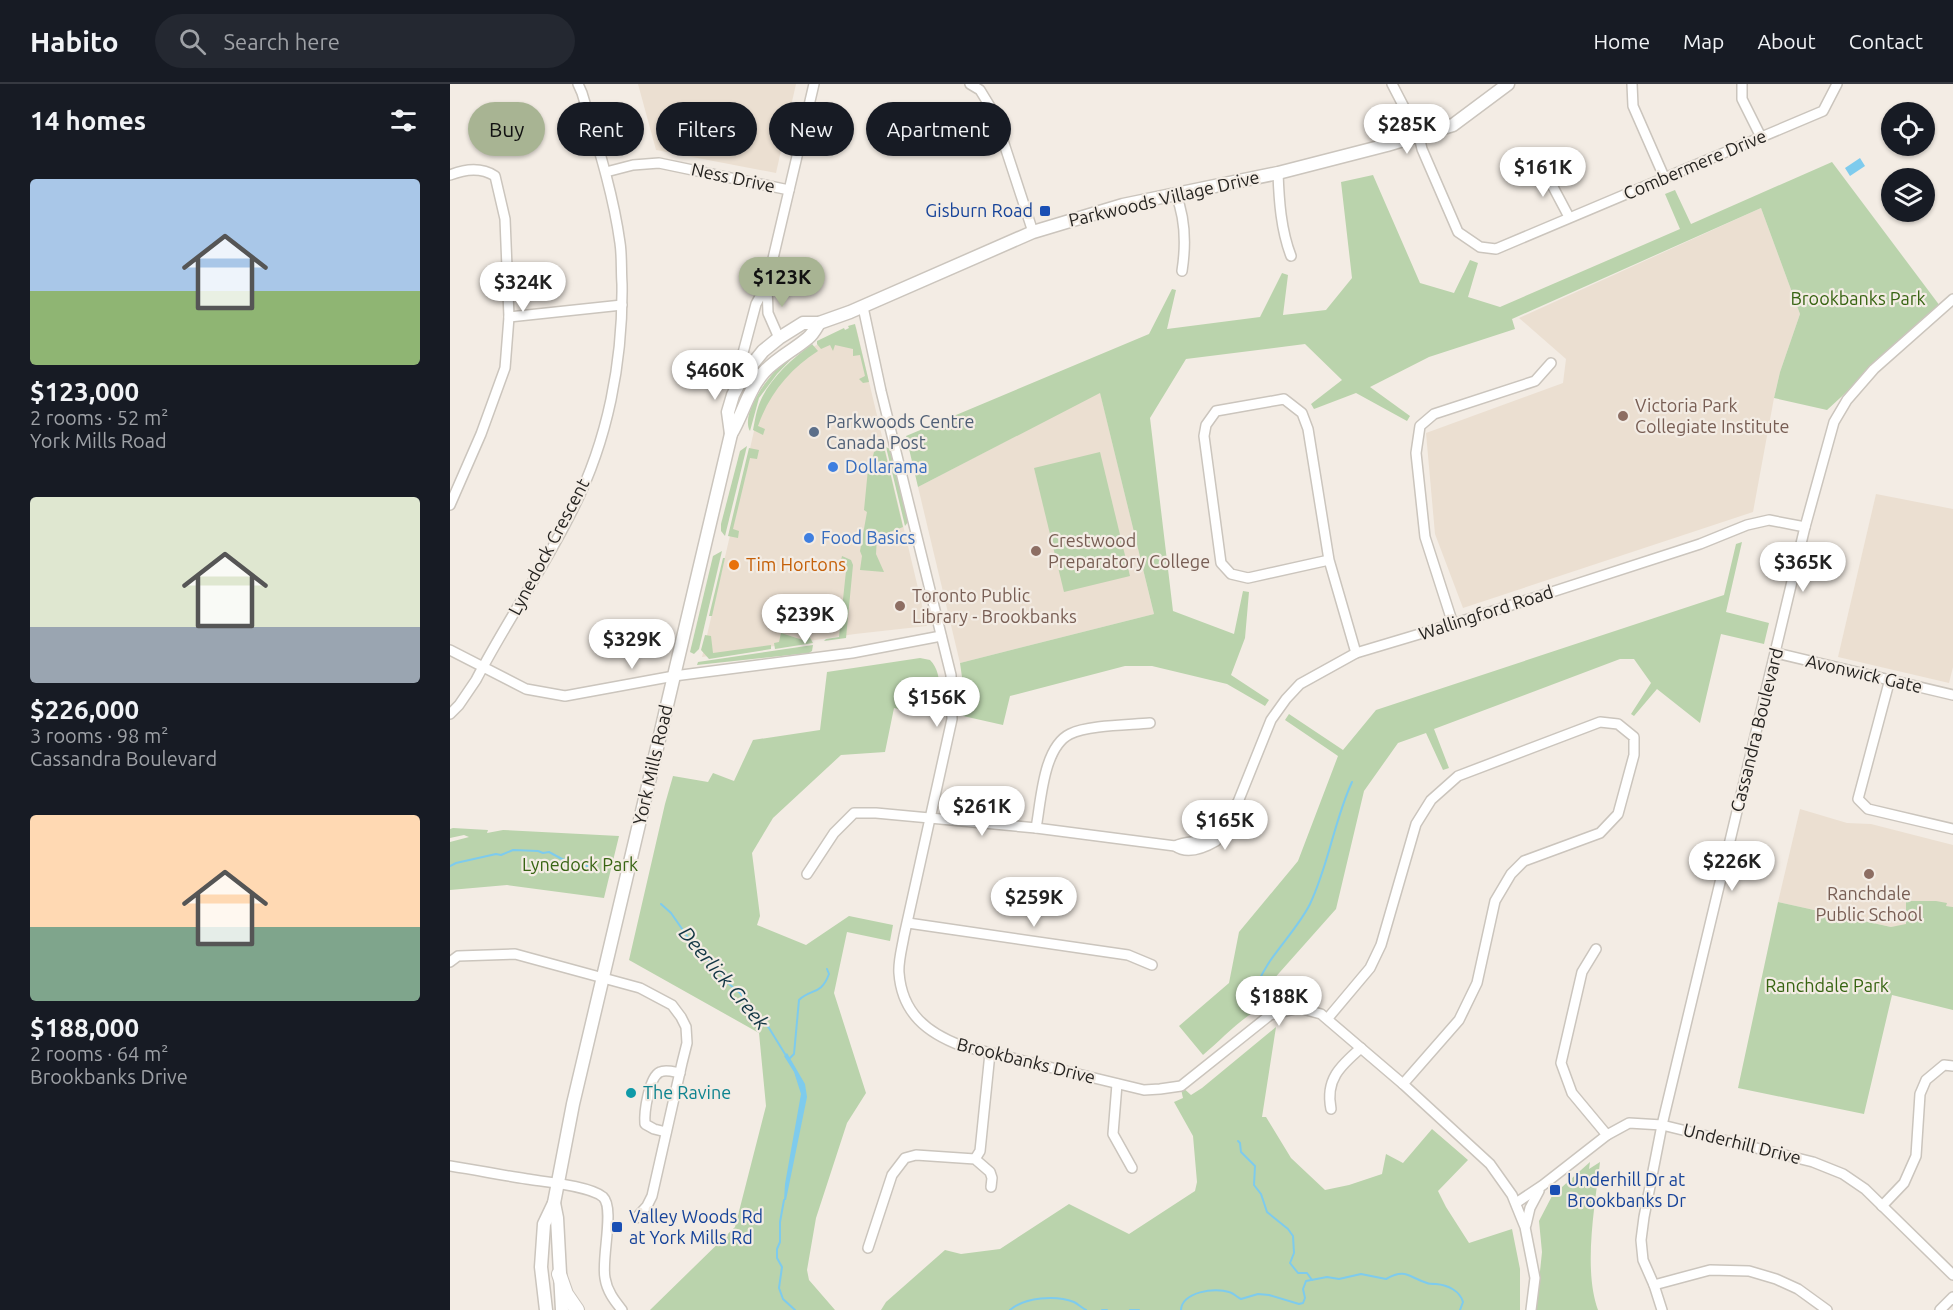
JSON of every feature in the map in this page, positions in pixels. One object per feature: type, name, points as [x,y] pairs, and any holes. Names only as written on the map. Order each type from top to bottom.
[{"type":"highway","points":[[559,1274],[566,1294],[577,1310]]},
{"type":"main road","name":"Parkwoods Village Drive","points":[[779,338],[806,322],[819,323],[863,307],[1033,232],[1123,205],[1278,173],[1453,125],[1508,84]]},
{"type":"main road","name":"Parkwoods Village Drive","points":[[787,352],[809,337],[819,323]]},
{"type":"main road","name":"York Mills Road","points":[[731,434],[728,412],[733,395],[743,376],[763,351],[779,338]]},
{"type":"main road","points":[[748,398],[747,390],[772,356],[779,338]]},
{"type":"main road","name":"York Mills Road","points":[[546,1310],[541,1268],[544,1224],[554,1203],[573,1104],[602,977],[731,434],[741,417],[752,388],[764,373],[787,352]]},
{"type":"main road","name":"York Mills Road","points":[[554,1203],[557,1218],[562,1310]]},
{"type":"street","name":"Lynedock Crescent","points":[[450,714],[467,695],[558,538],[585,483],[605,425],[612,395],[618,361],[622,305],[621,245],[606,172],[578,84]]},
{"type":"street","name":"York Mills Road","points":[[779,338],[768,314],[767,284],[814,84]]},
{"type":"street","points":[[970,84],[984,87],[1033,232]]},
{"type":"street","name":"Combermere Drive","points":[[1392,84],[1419,136],[1422,149],[1458,232],[1480,247],[1496,249],[1822,111],[1837,84]]},
{"type":"street","points":[[1632,84],[1633,106],[1665,179]]},
{"type":"street","points":[[1742,84],[1742,99],[1761,137]]},
{"type":"street","name":"Ness Drive","points":[[606,172],[633,165],[659,163],[789,190]]},
{"type":"street","points":[[1542,166],[1569,217]]},
{"type":"street","points":[[450,175],[462,171],[487,171],[495,177],[505,219],[509,317],[505,368],[481,434],[450,504]]},
{"type":"street","points":[[1278,173],[1278,194],[1285,241],[1291,256]]},
{"type":"street","points":[[1176,195],[1183,212],[1186,247],[1182,272]]},
{"type":"street","name":"York Mills Road","points":[[743,376],[739,368],[756,304],[767,284]]},
{"type":"street","name":"Cassandra Boulevard","points":[[1662,1310],[1643,1260],[1641,1240],[1644,1217],[1662,1125],[1805,527],[1834,422],[1847,400],[1874,369],[1953,299]]},
{"type":"street","points":[[509,317],[622,305]]},
{"type":"street","name":"Brookbanks Drive","points":[[863,307],[881,391],[951,675],[952,719],[898,971],[907,1003],[924,1027],[962,1046],[1144,1090],[1181,1086],[1270,1016],[1299,1008],[1319,1013],[1328,1018],[1403,1084],[1490,1164],[1516,1203],[1526,1227],[1535,1278],[1532,1310]]},
{"type":"street","points":[[1453,624],[1425,537],[1416,453],[1420,426],[1434,414],[1535,381],[1551,363]]},
{"type":"street","points":[[1329,560],[1248,578],[1231,574],[1221,563],[1204,436],[1206,425],[1216,411],[1284,399],[1302,413],[1308,429],[1329,560],[1356,653]]},
{"type":"street","name":"Wallingford Road","points":[[807,874],[834,833],[854,813],[876,813],[1036,828],[1175,846],[1208,839],[1225,825],[1238,802],[1271,720],[1286,699],[1300,684],[1356,653],[1700,544],[1747,525],[1769,519],[1805,527]]},
{"type":"street","points":[[450,650],[526,689],[565,696],[674,676],[852,653],[940,636]]},
{"type":"street","name":"Avonwick Gate","points":[[1776,653],[1953,695]]},
{"type":"street","points":[[1890,679],[1858,799],[1868,809],[1953,829]]},
{"type":"street","points":[[1328,1018],[1370,968],[1381,945],[1416,824],[1431,800],[1458,776],[1600,722],[1618,724],[1634,737],[1634,755],[1617,814],[1600,833],[1524,861],[1511,874],[1495,901],[1477,983],[1459,1020],[1403,1084]]},
{"type":"street","points":[[1036,828],[1047,766],[1055,747],[1069,734],[1085,729],[1150,723]]},
{"type":"street","points":[[908,923],[1128,955],[1152,964]]},
{"type":"street","points":[[1596,949],[1582,972],[1561,1063],[1572,1093],[1607,1135]]},
{"type":"street","points":[[450,962],[458,956],[515,954],[640,988],[672,1005],[681,1017],[686,1027],[687,1043],[652,1196],[647,1206],[636,1218]]},
{"type":"street","points":[[1331,1109],[1329,1093],[1331,1082],[1361,1048]]},
{"type":"street","points":[[975,1160],[980,1150],[990,1053]]},
{"type":"street","points":[[1882,1206],[1904,1183],[1916,1156],[1920,1094],[1926,1080],[1944,1065],[1953,1066]]},
{"type":"street","points":[[666,1132],[645,1124],[644,1114],[653,1078],[658,1072],[680,1073]]},
{"type":"street","points":[[1117,1084],[1113,1134],[1132,1168]]},
{"type":"street","name":"Underhill Drive","points":[[1516,1203],[1607,1135],[1629,1123],[1662,1125],[1814,1162],[1855,1181],[1953,1275]]},
{"type":"street","points":[[868,1248],[892,1175],[905,1158],[916,1155],[975,1160],[990,1172],[992,1187]]},
{"type":"street","points":[[450,1166],[557,1184],[602,1197],[609,1214],[603,1262],[605,1280],[610,1295],[622,1310]]},
{"type":"street","points":[[1526,1227],[1533,1200],[1543,1185]]},
{"type":"street","points":[[1654,1285],[1710,1270],[1749,1271],[1776,1279],[1798,1289],[1827,1310]]},
{"type":"street","points":[[1940,1310],[1953,1297]]},
{"type":"shaded area","points":[[638,84],[796,84],[792,102],[769,102],[769,156],[780,156],[776,173],[687,156],[757,156],[757,102],[656,102],[656,150]]},
{"type":"shaded area","name":"Victoria Park Collegiate Institute","points":[[1761,208],[1800,314],[1780,372],[1753,512],[1463,608],[1435,534],[1426,433],[1563,383],[1566,359],[1519,318]]},
{"type":"shaded area","points":[[856,327],[927,626],[855,634],[702,657],[754,431],[763,401],[804,352]]},
{"type":"shaded area","name":"Crestwood Preparatory College","points":[[1100,392],[1154,614],[960,663],[918,487]]},
{"type":"shaded area","points":[[1876,494],[1953,509],[1953,667],[1949,683],[1838,657]]},
{"type":"shaded area","name":"Ranchdale Public School","points":[[1800,809],[1847,823],[1871,824],[1953,845],[1953,907],[1946,906],[1944,920],[1891,927],[1778,902]]},
{"type":"green space","name":"Brookbanks Park","points":[[1832,162],[1940,306],[1827,410],[1774,398],[1780,372],[1800,314],[1761,208],[1512,319],[1515,329],[1429,357],[1370,387],[1410,416],[1407,421],[1356,393],[1314,409],[1311,404],[1342,380],[1305,344],[1186,359],[1150,418],[1173,611],[1234,634],[1243,591],[1249,592],[1245,638],[1231,675],[1269,700],[1265,706],[1227,684],[1152,666],[1125,666],[1010,696],[1003,725],[963,716],[964,691],[960,663],[1154,614],[1100,393],[918,487],[906,436],[1149,334],[1172,289],[1176,290],[1167,329],[1260,317],[1282,273],[1288,275],[1283,315],[1326,310],[1352,278],[1341,182],[1373,175],[1420,283],[1454,293],[1470,260],[1478,263],[1468,297],[1500,307],[1680,229],[1665,194],[1675,190],[1691,224]]},
{"type":"green space","points":[[855,324],[869,382],[863,383],[859,379],[865,376],[860,355],[853,356],[853,349],[835,345],[833,351],[830,345],[821,349],[817,344],[817,341]]},
{"type":"green space","points":[[812,344],[818,351],[790,374],[768,403],[758,426],[765,429],[763,435],[753,430],[764,393],[789,363]]},
{"type":"green space","points":[[800,350],[777,374],[759,398],[750,431],[749,415],[757,396],[785,361]]},
{"type":"green space","points":[[747,446],[725,536],[721,531],[721,524],[740,451]]},
{"type":"green space","points":[[884,447],[903,527],[877,537],[876,554],[884,572],[860,570],[862,556],[860,551],[867,512],[864,510],[868,469],[874,452]]},
{"type":"green space","points":[[886,447],[890,449],[908,522],[905,526]]},
{"type":"green space","points":[[749,448],[759,450],[757,459],[750,458],[733,529],[739,531],[738,538],[728,536]]},
{"type":"green space","points":[[1100,452],[1130,576],[1064,592],[1034,468]]},
{"type":"green space","points":[[1742,542],[1726,612],[1769,623],[1764,644],[1721,634],[1700,723],[1657,689],[1634,716],[1631,714],[1651,683],[1634,659],[1620,659],[1434,729],[1449,768],[1443,770],[1426,733],[1398,743],[1364,791],[1336,909],[1272,981],[1290,997],[1265,1005],[1254,1012],[1203,1055],[1179,1026],[1229,983],[1239,932],[1298,861],[1338,756],[1285,720],[1289,714],[1343,750],[1376,710],[1724,595],[1736,544]]},
{"type":"green space","points":[[722,551],[699,649],[694,654],[690,652],[713,556]]},
{"type":"green space","points":[[842,556],[851,560],[853,565],[846,638],[824,641],[839,637],[846,571],[839,569]]},
{"type":"green space","points":[[723,558],[725,558],[712,616],[709,616]]},
{"type":"green space","points":[[781,633],[806,641],[808,634],[813,643],[775,649],[774,643],[779,642]]},
{"type":"green space","points":[[705,635],[711,636],[713,653],[771,645],[771,649],[709,659],[701,650]]},
{"type":"green space","points":[[813,645],[809,653],[697,665],[698,662]]},
{"type":"green space","points":[[920,658],[930,660],[937,672],[940,687],[938,717],[894,708],[885,752],[841,755],[773,818],[752,853],[760,916],[757,925],[806,945],[849,916],[893,925],[890,941],[847,932],[834,993],[866,1093],[847,1123],[816,1218],[807,1270],[809,1280],[835,1310],[650,1310],[735,1227],[766,1106],[759,1033],[629,960],[673,776],[708,782],[713,773],[734,781],[753,740],[820,730],[827,672]]},
{"type":"green space","name":"Lynedock Park","points":[[450,829],[488,830],[487,833],[503,830],[619,836],[604,898],[507,885],[450,890],[450,842],[469,837],[464,835],[450,838]]},
{"type":"green space","name":"Ranchdale Park","points":[[1906,901],[1936,901],[1953,907],[1953,1010],[1892,995],[1864,1114],[1738,1088],[1778,902],[1891,927],[1906,924]]},
{"type":"green space","points":[[1276,1027],[1262,1117],[1266,1117],[1291,1158],[1325,1190],[1382,1174],[1386,1154],[1403,1163],[1432,1129],[1468,1160],[1438,1191],[1469,1243],[1512,1229],[1520,1269],[1520,1310],[881,1310],[886,1302],[945,1250],[961,1254],[1000,1249],[1069,1204],[1129,1234],[1195,1191],[1197,1182],[1193,1136],[1174,1102],[1183,1098],[1180,1085],[1191,1095]]},
{"type":"green space","points":[[1590,1162],[1589,1169],[1600,1162],[1591,1237],[1591,1276],[1598,1310],[1536,1310],[1542,1252],[1539,1221],[1552,1196]]},
{"type":"water","points":[[1860,158],[1865,166],[1850,176],[1845,168]]},
{"type":"water","points":[[787,1053],[805,1084],[807,1097],[786,1200],[784,1200],[801,1094],[794,1072],[784,1056]]},
{"type":"waterway","points":[[1243,1009],[1270,961],[1310,904],[1352,782]]},
{"type":"waterway","name":"Deerlick Creek","points":[[450,866],[496,854],[501,855],[513,850],[549,852],[562,859],[594,868]]},
{"type":"waterway","name":"Deerlick Creek","points":[[661,904],[671,913],[694,946],[740,993],[769,1028],[785,1054]]},
{"type":"waterway","points":[[790,1058],[794,1054],[799,1000],[823,986],[829,974],[827,969]]},
{"type":"waterway","points":[[1238,1141],[1241,1152],[1255,1166],[1254,1185],[1261,1194],[1267,1212],[1293,1236],[1294,1253],[1290,1263],[1298,1273],[1307,1273],[1312,1280]]},
{"type":"waterway","name":"Deerlick Creek","points":[[784,1200],[780,1222],[780,1242],[777,1249],[777,1258],[782,1267],[779,1288],[783,1299],[795,1310]]},
{"type":"waterway","name":"Deerlick Creek","points":[[1181,1310],[1183,1304],[1193,1295],[1216,1290],[1229,1292],[1241,1299],[1258,1294],[1299,1304],[1303,1303],[1305,1298],[1303,1289],[1306,1281],[1327,1277],[1339,1279],[1361,1274],[1386,1279],[1403,1274],[1428,1283],[1449,1287],[1459,1295],[1463,1302],[1460,1310]]},
{"type":"waterway","name":"Deerlick Creek","points":[[1010,1310],[1024,1302],[1041,1298],[1067,1300],[1086,1310]]},
{"type":"waterway","name":"Deerlick Creek","points":[[1102,1310],[1107,1310]]},
{"type":"waterway","name":"Deerlick Creek","points":[[1130,1310],[1139,1310]]},
{"type":"place","name":"Gisburn Road","points":[[1045,211]]},
{"type":"place","name":"Victoria Park Collegiate Institute","points":[[1623,416]]},
{"type":"place","name":"Parkwoods Centre Canada Post","points":[[814,432]]},
{"type":"place","name":"Dollarama","points":[[833,467]]},
{"type":"place","name":"Food Basics","points":[[809,538]]},
{"type":"place","name":"Crestwood Preparatory College","points":[[1036,551]]},
{"type":"place","name":"Tim Hortons","points":[[734,565]]},
{"type":"place","name":"Toronto Public Library - Brookbanks","points":[[900,606]]},
{"type":"place","name":"Ranchdale Public School","points":[[1869,874]]},
{"type":"place","name":"The Ravine","points":[[631,1093]]},
{"type":"place","name":"Underhill Dr at Brookbanks Dr","points":[[1555,1190]]},
{"type":"place","name":"Valley Woods Rd at York Mills Rd","points":[[617,1227]]}]
